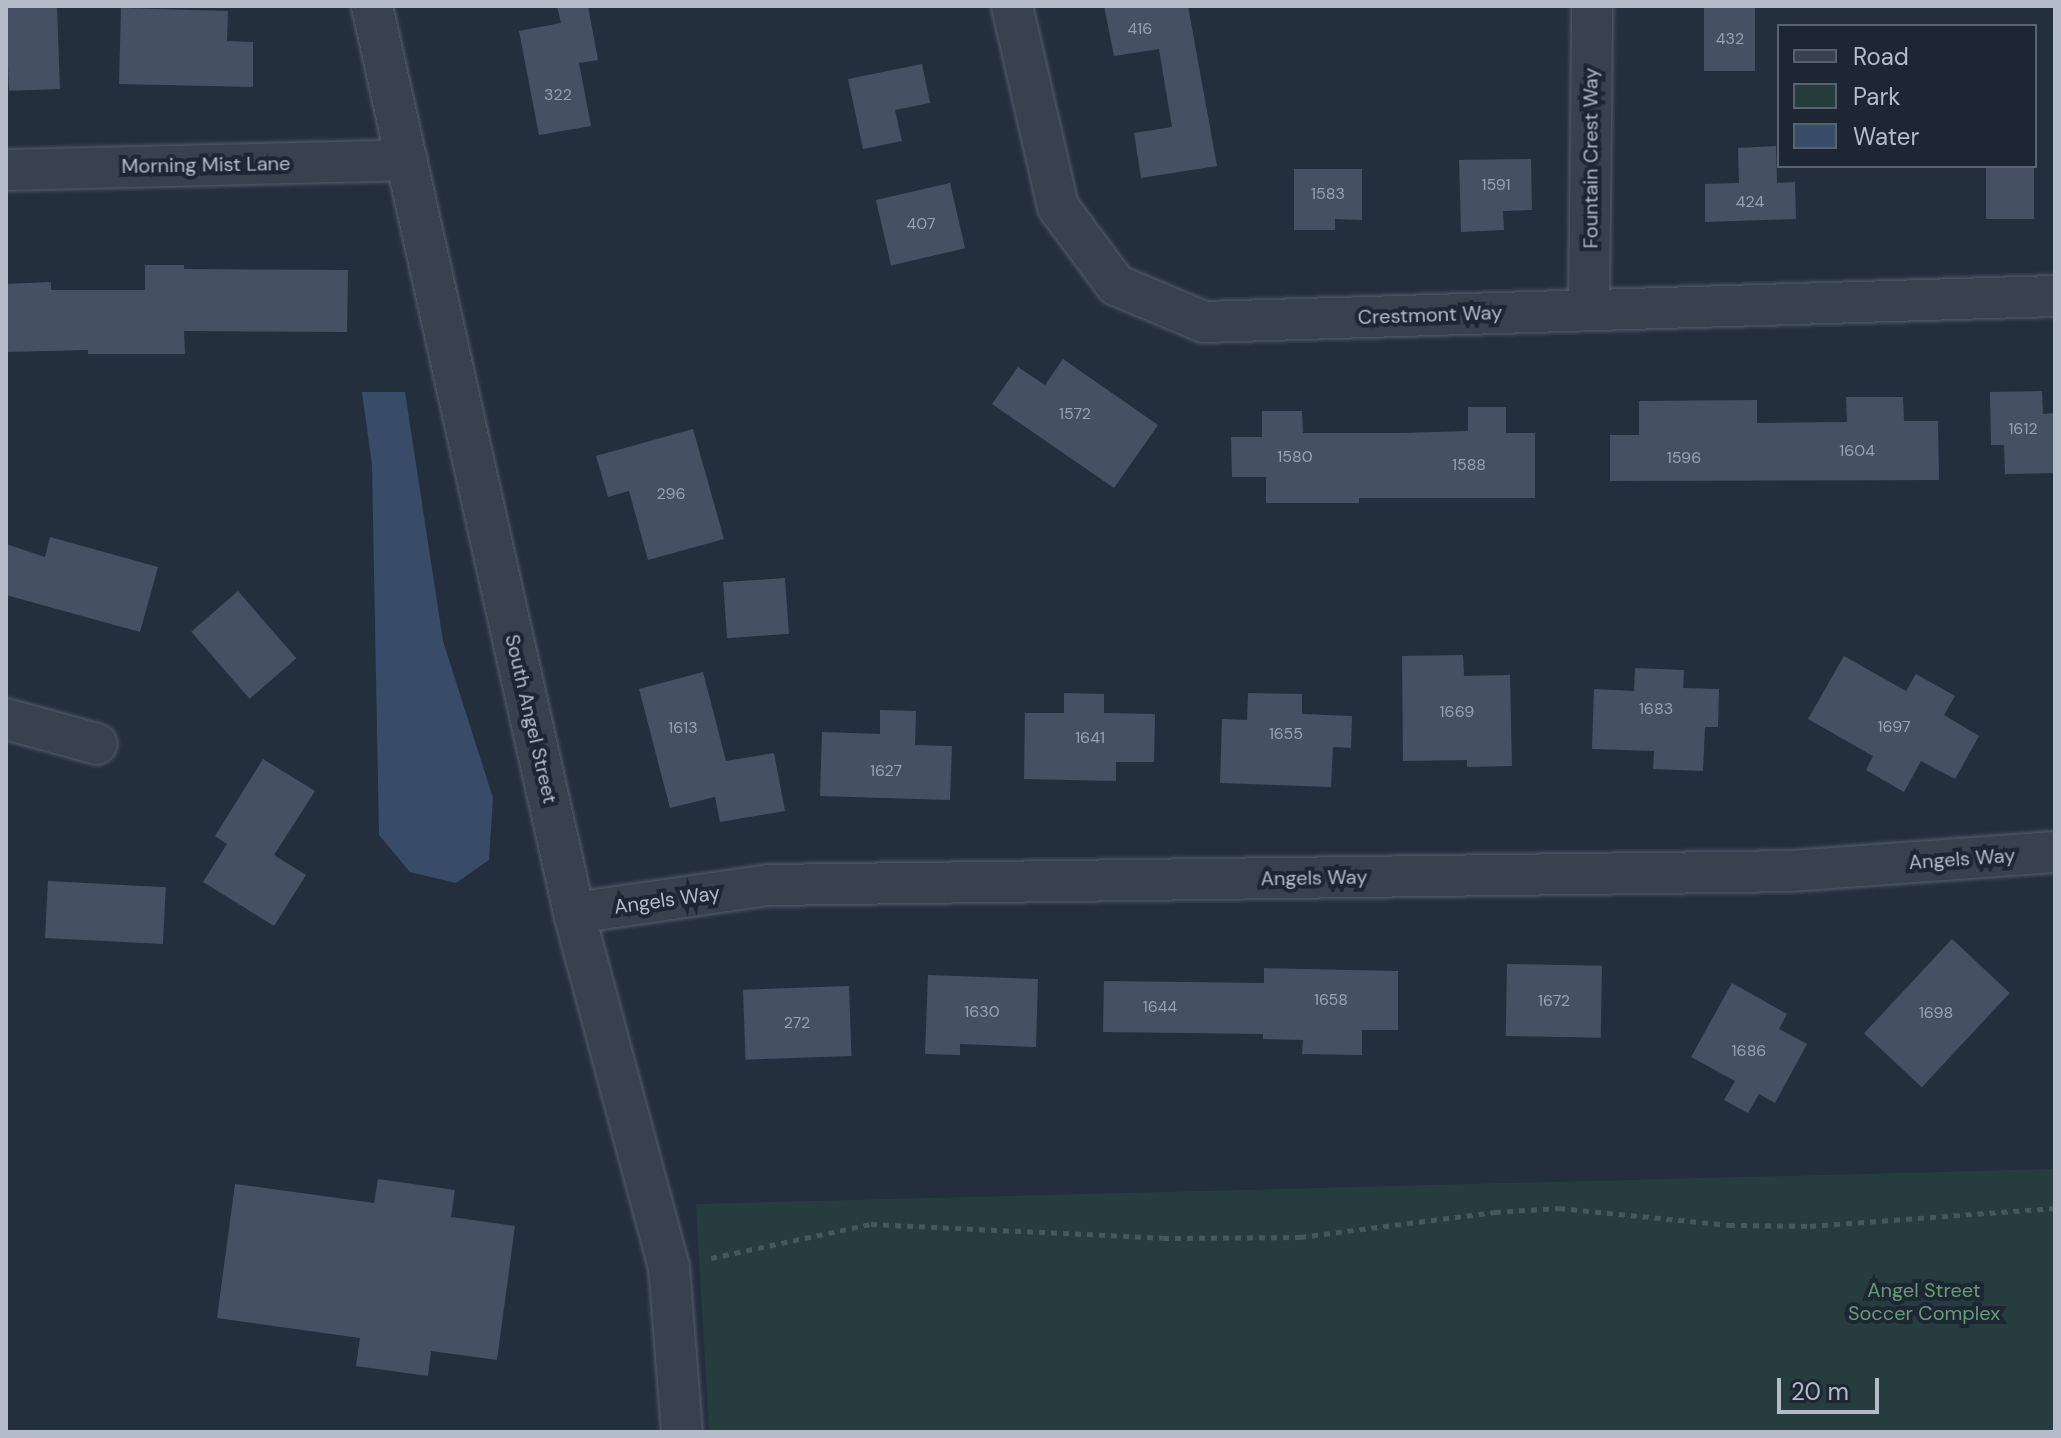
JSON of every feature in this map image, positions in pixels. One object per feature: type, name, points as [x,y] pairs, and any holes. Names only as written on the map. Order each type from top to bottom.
[{"type":"street","name":"South Angel Street","points":[[372,6],[574,913],[621,1099],[669,1267],[682,1432]]},
{"type":"street","name":"Crestmont Way","points":[[1012,6],[1058,207],[1116,285],[1204,322],[2055,296]]},
{"type":"street","name":"Fountain Crest Way","points":[[1589,310],[1592,6]]},
{"type":"street","name":"Morning Mist Lane","points":[[6,170],[407,160]]},
{"type":"street","points":[[6,719],[97,744]]},
{"type":"street","name":"Angels Way","points":[[574,913],[768,885],[1790,871],[2055,852]]},
{"type":"path","points":[[711,1258],[871,1224],[1163,1238],[1300,1237],[1495,1212],[1559,1208],[1729,1225],[1810,1226],[2055,1208]]},
{"type":"green space","name":"Angel Street Soccer Complex","points":[[2055,1169],[2055,1432],[709,1432],[696,1204]]},
{"type":"water","points":[[362,392],[405,392],[443,641],[493,798],[489,860],[456,883],[410,872],[379,835],[372,465]]},
{"type":"building","points":[[57,6],[60,89],[9,91],[6,8]]},
{"type":"building","points":[[557,6],[588,6],[598,60],[579,63],[591,126],[539,135],[519,31],[561,23]]},
{"type":"building","points":[[1104,6],[1188,6],[1217,166],[1141,178],[1134,133],[1172,127],[1159,49],[1114,56]]},
{"type":"building","points":[[1704,6],[1755,6],[1755,71],[1704,71]]},
{"type":"building","points":[[121,8],[228,11],[227,41],[253,42],[253,87],[119,84]]},
{"type":"building","points":[[922,64],[930,103],[895,110],[902,141],[863,149],[848,79]]},
{"type":"building","points":[[1776,146],[1777,183],[1795,182],[1796,219],[1705,222],[1705,184],[1739,183],[1738,148]]},
{"type":"building","points":[[1531,159],[1532,210],[1503,211],[1504,230],[1461,232],[1459,160]]},
{"type":"building","points":[[1986,168],[2034,168],[2034,219],[1986,219]]},
{"type":"building","points":[[1294,169],[1362,169],[1362,220],[1335,219],[1335,230],[1294,230]]},
{"type":"building","points":[[950,183],[965,248],[891,265],[876,200]]},
{"type":"building","points":[[145,265],[184,265],[184,269],[348,270],[347,332],[184,331],[185,354],[88,354],[88,350],[6,352],[6,284],[51,282],[51,290],[145,290]]},
{"type":"building","points":[[1063,359],[1158,425],[1114,488],[992,404],[1018,367],[1045,385]]},
{"type":"building","points":[[2042,391],[2043,414],[2055,413],[2055,473],[2005,474],[2004,445],[1991,445],[1990,392]]},
{"type":"building","points":[[1846,397],[1903,397],[1904,421],[1938,421],[1939,480],[1610,481],[1610,435],[1639,435],[1639,401],[1757,400],[1757,423],[1847,422]]},
{"type":"building","points":[[1468,407],[1506,407],[1506,433],[1535,433],[1535,498],[1359,498],[1359,503],[1266,503],[1266,477],[1232,477],[1231,437],[1262,437],[1262,411],[1302,411],[1303,433],[1403,433],[1468,431]]},
{"type":"building","points":[[693,429],[724,539],[648,560],[629,491],[608,497],[596,456]]},
{"type":"building","points":[[50,537],[158,567],[140,632],[6,595],[6,544],[45,557]]},
{"type":"building","points":[[785,578],[789,634],[727,638],[723,582]]},
{"type":"building","points":[[238,591],[296,658],[250,699],[191,632]]},
{"type":"building","points":[[1463,655],[1464,676],[1510,675],[1512,766],[1467,767],[1467,760],[1403,761],[1402,656]]},
{"type":"building","points":[[1844,656],[1906,691],[1916,674],[1955,696],[1944,715],[1979,736],[1955,779],[1921,761],[1904,792],[1866,770],[1873,756],[1808,719]]},
{"type":"building","points":[[1635,668],[1684,670],[1683,688],[1719,689],[1718,727],[1705,727],[1703,771],[1653,769],[1654,751],[1592,749],[1594,689],[1634,691]]},
{"type":"building","points":[[703,672],[726,761],[774,753],[785,811],[720,822],[715,797],[670,808],[639,689]]},
{"type":"building","points":[[1064,693],[1104,694],[1104,713],[1155,714],[1154,762],[1116,762],[1116,781],[1024,779],[1025,713],[1064,713]]},
{"type":"building","points":[[1248,693],[1302,694],[1302,714],[1352,716],[1351,748],[1333,747],[1331,787],[1220,783],[1222,719],[1247,720]]},
{"type":"building","points":[[880,710],[916,711],[915,745],[952,746],[950,800],[820,796],[822,732],[880,734]]},
{"type":"building","points":[[263,759],[315,791],[274,855],[306,875],[274,926],[203,882],[227,844],[215,836]]},
{"type":"building","points":[[48,881],[166,887],[163,944],[45,938]]},
{"type":"building","points":[[1952,939],[2010,993],[1922,1087],[1864,1033]]},
{"type":"building","points":[[1507,964],[1602,966],[1601,1038],[1506,1036]]},
{"type":"building","points":[[1264,968],[1398,971],[1398,1030],[1362,1030],[1362,1055],[1302,1054],[1303,1040],[1263,1039],[1263,1034],[1103,1032],[1104,981],[1264,983]]},
{"type":"building","points":[[928,975],[1038,979],[1036,1047],[960,1044],[960,1055],[925,1054]]},
{"type":"building","points":[[1732,983],[1787,1014],[1779,1029],[1807,1044],[1775,1103],[1759,1094],[1748,1113],[1724,1100],[1735,1081],[1691,1057]]},
{"type":"building","points":[[849,986],[851,1056],[746,1060],[743,990]]},
{"type":"building","points":[[378,1179],[455,1190],[451,1217],[515,1226],[497,1360],[431,1351],[428,1376],[356,1366],[360,1338],[217,1318],[235,1184],[374,1203]]}]
